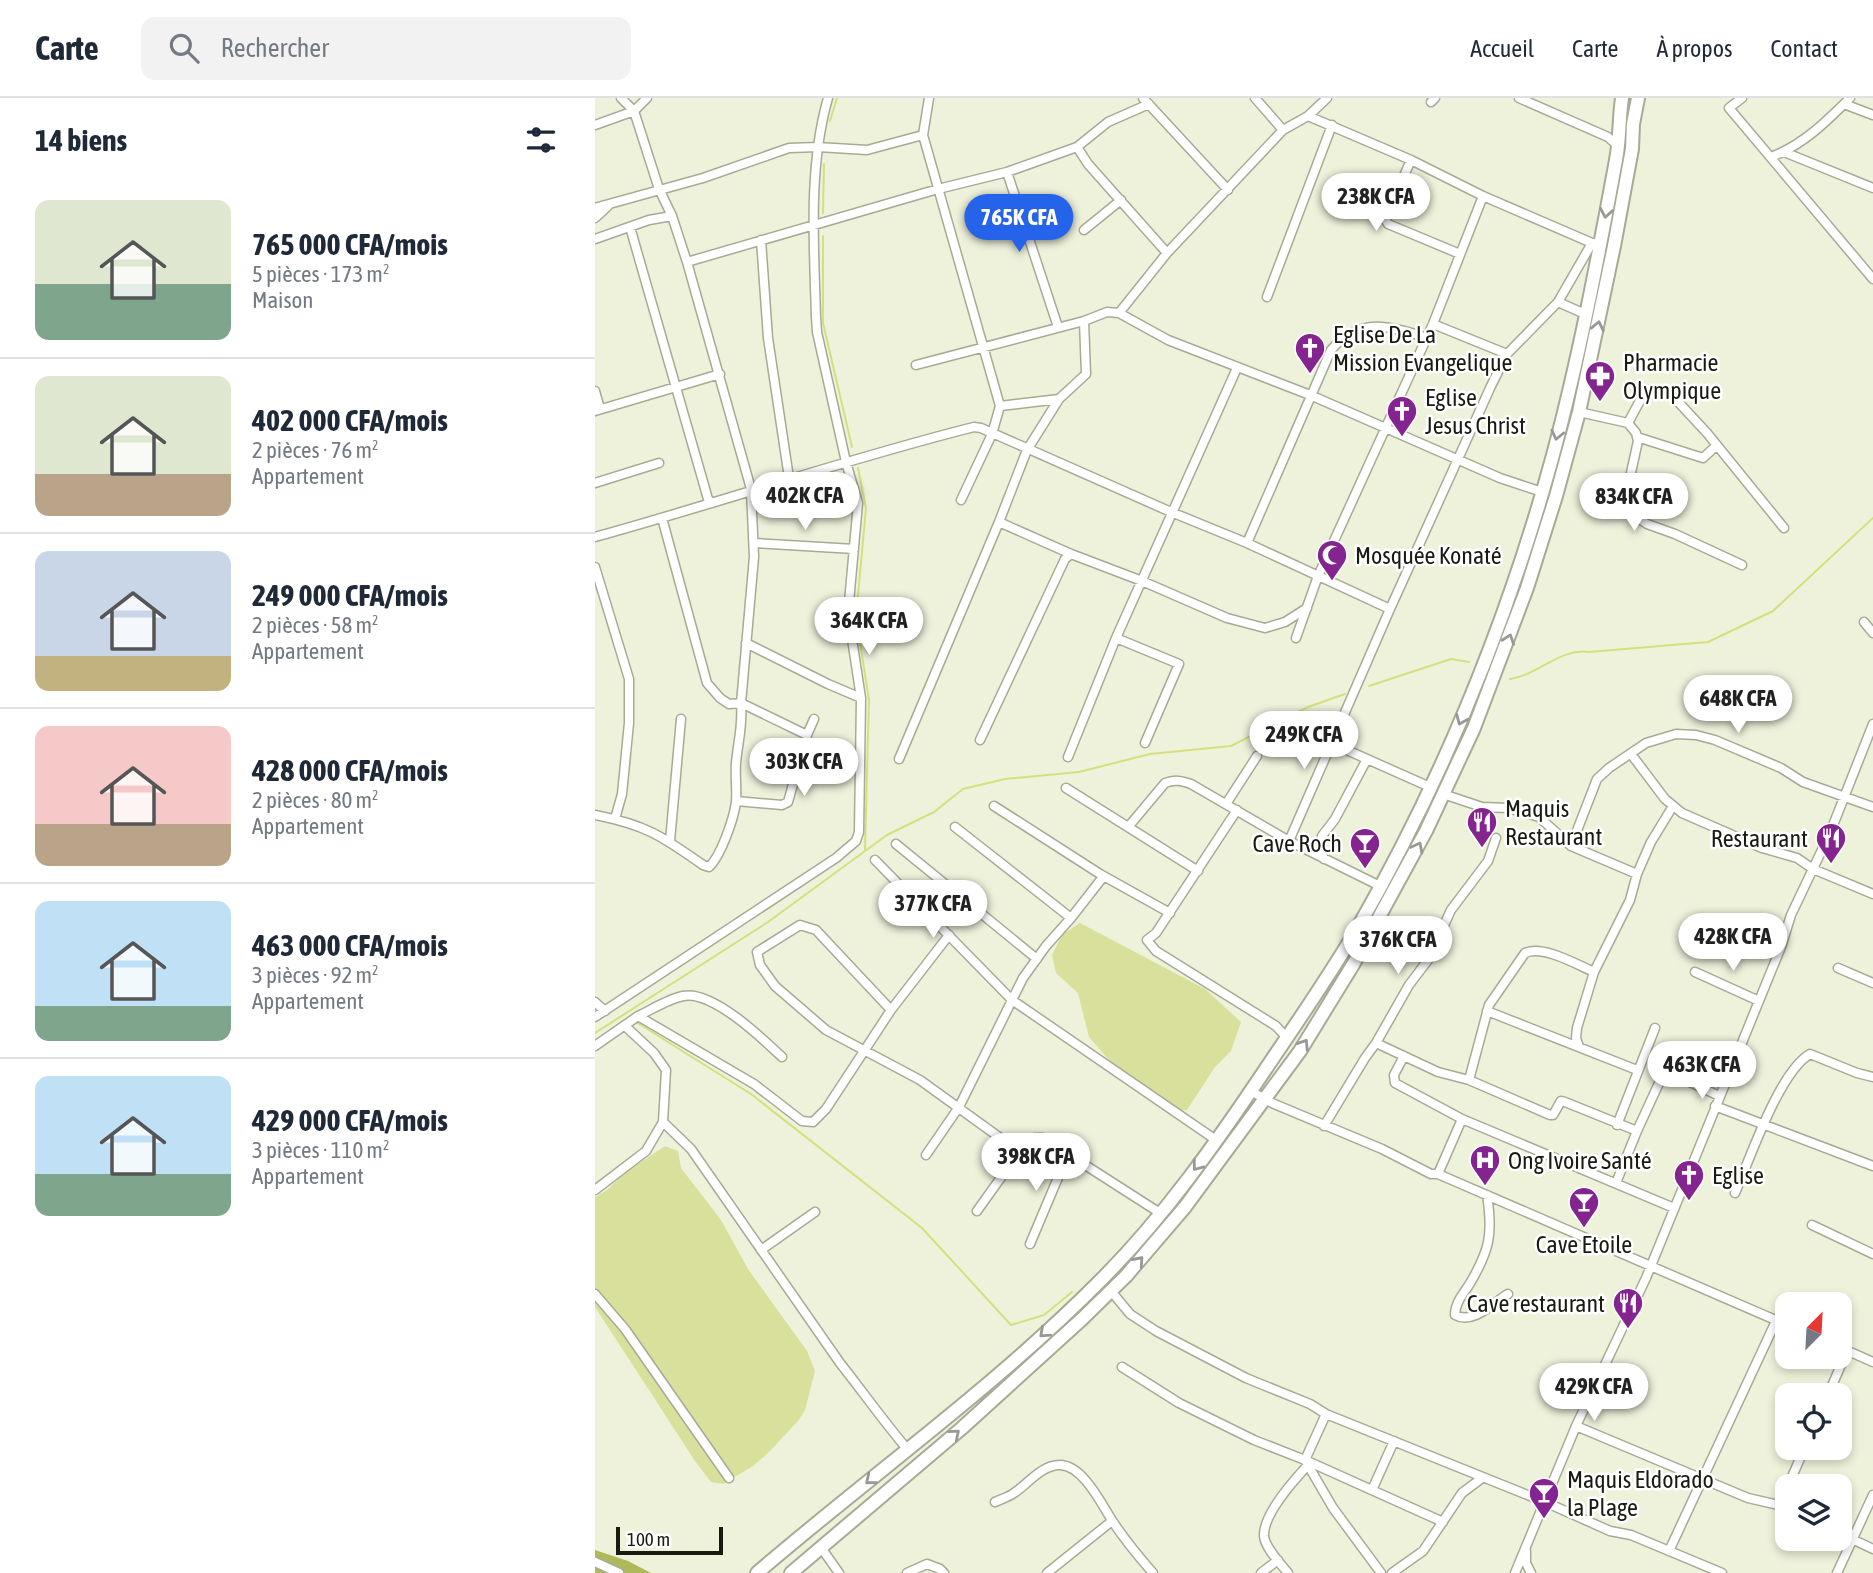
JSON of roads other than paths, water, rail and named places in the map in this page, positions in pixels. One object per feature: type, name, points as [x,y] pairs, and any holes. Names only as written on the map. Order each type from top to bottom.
[{"type":"main road","points":[[1618,146],[1622,98]]},
{"type":"main road","points":[[757,1573],[908,1450],[1045,1333],[1093,1288],[1160,1213],[1216,1140],[1330,973],[1380,886],[1430,787],[1485,661],[1553,453],[1585,314],[1596,243],[1629,98]]},
{"type":"main road","points":[[791,1573],[962,1428],[1111,1291],[1185,1208],[1300,1051],[1354,963],[1396,889],[1443,794],[1484,703],[1527,588],[1579,412],[1632,149],[1638,98]]},
{"type":"main road","points":[[1632,149],[1646,98]]},
{"type":"street","points":[[595,816],[629,818],[670,841],[703,865],[711,866],[723,842],[736,801],[736,763],[743,725],[741,703],[754,543],[751,489],[687,262],[633,111],[621,98]]},
{"type":"street","points":[[595,125],[633,111],[647,98]]},
{"type":"street","points":[[595,1017],[836,858],[856,841],[859,832],[861,698],[848,613],[858,503],[846,462],[817,332],[814,225],[818,147],[828,98]]},
{"type":"street","points":[[927,98],[923,135],[1000,406],[992,433],[961,500]]},
{"type":"street","points":[[1255,98],[1283,130]]},
{"type":"street","points":[[1119,313],[1167,253],[1283,130],[1308,116],[1327,98]]},
{"type":"street","points":[[1519,98],[1608,137],[1618,146]]},
{"type":"street","points":[[1742,98],[1729,108],[1873,279]]},
{"type":"street","points":[[687,262],[938,189],[1007,172],[1077,147],[1108,122],[1146,101],[1227,190]]},
{"type":"street","points":[[1772,157],[1815,131],[1847,101],[1873,115]]},
{"type":"street","points":[[1289,841],[1457,459],[1507,354],[1558,302],[1596,243],[1308,116]]},
{"type":"street","points":[[1267,297],[1332,125]]},
{"type":"street","points":[[595,208],[703,178],[789,148],[867,150],[923,135]]},
{"type":"street","points":[[1077,147],[1088,164],[1167,253]]},
{"type":"street","points":[[1784,152],[1873,188]]},
{"type":"street","points":[[1411,160],[1385,219],[1388,224],[1460,254]]},
{"type":"street","points":[[1007,172],[1058,327]]},
{"type":"street","points":[[1296,638],[1318,576],[1433,324],[1483,195]]},
{"type":"street","points":[[1084,230],[1121,200]]},
{"type":"street","points":[[595,218],[610,204]]},
{"type":"street","points":[[595,239],[672,216]]},
{"type":"street","points":[[630,227],[708,499],[712,503]]},
{"type":"street","points":[[761,240],[768,338],[789,478]]},
{"type":"street","points":[[1558,302],[1585,314]]},
{"type":"street","points":[[916,365],[1084,321],[1107,312],[1119,313],[1168,340],[1310,395],[1500,478],[1542,492]]},
{"type":"street","points":[[899,759],[1027,450],[1059,399],[1086,374],[1084,321]]},
{"type":"street","points":[[1433,324],[1507,354]]},
{"type":"street","points":[[1247,543],[1310,395],[1331,350],[1343,335],[1376,325],[1398,328],[1427,338]]},
{"type":"street","points":[[1068,757],[1116,638],[1237,368]]},
{"type":"street","points":[[595,391],[598,410],[720,374]]},
{"type":"street","points":[[1628,423],[1643,395],[1649,390],[1666,390],[1717,445],[1784,528]]},
{"type":"street","points":[[1000,406],[1059,399]]},
{"type":"street","points":[[1579,412],[1628,423],[1637,437],[1638,451],[1626,495],[1629,508],[1635,516],[1647,524],[1742,565]]},
{"type":"street","points":[[595,537],[751,489],[974,427],[1247,543],[1390,609]]},
{"type":"street","points":[[1637,437],[1703,458],[1717,445]]},
{"type":"street","points":[[595,483],[659,463]]},
{"type":"street","points":[[662,518],[707,683],[729,704],[741,703],[807,735]]},
{"type":"street","points":[[999,522],[1227,618],[1265,628],[1285,622],[1307,608]]},
{"type":"street","points":[[754,543],[854,549]]},
{"type":"street","points":[[980,740],[1065,559],[1071,554]]},
{"type":"street","points":[[595,567],[629,679],[629,723],[623,782],[615,819]]},
{"type":"street","points":[[1864,622],[1873,633]]},
{"type":"street","points":[[1116,638],[1179,664],[1145,743]]},
{"type":"street","points":[[746,643],[861,698]]},
{"type":"street","points":[[670,841],[681,719]]},
{"type":"street","points":[[736,801],[782,805],[787,802],[814,719]]},
{"type":"street","points":[[1515,1573],[1576,1426],[1636,1302],[1781,947],[1791,915],[1846,798],[1873,724]]},
{"type":"street","points":[[1571,846],[1597,779],[1646,743],[1676,734],[1715,740],[1781,768],[1803,782],[1873,807]]},
{"type":"street","points":[[1331,743],[1430,787]]},
{"type":"street","points":[[1631,754],[1673,806],[1697,821],[1762,848],[1797,858],[1813,869],[1873,894]]},
{"type":"street","points":[[1226,804],[1257,756]]},
{"type":"street","points":[[1324,859],[1320,848],[1322,836],[1335,819],[1367,759]]},
{"type":"street","points":[[1129,827],[1165,783],[1173,780],[1191,784],[1289,841],[1380,886]]},
{"type":"street","points":[[1066,788],[1198,871]]},
{"type":"street","points":[[1443,794],[1482,807],[1508,808],[1539,817],[1571,846],[1637,874]]},
{"type":"street","points":[[994,806],[1103,877],[1170,913]]},
{"type":"street","points":[[1579,1047],[1577,1028],[1594,972],[1630,900],[1637,874],[1651,842],[1673,806]]},
{"type":"street","points":[[1237,810],[1170,913],[1156,933],[1147,940],[1156,951],[1276,1026],[1287,1038]]},
{"type":"street","points":[[955,827],[1071,918]]},
{"type":"street","points":[[1324,1126],[1409,985],[1428,960],[1451,910],[1488,861],[1496,838]]},
{"type":"street","points":[[896,844],[1037,959]]},
{"type":"street","points":[[875,860],[1012,1000],[1216,1140]]},
{"type":"street","points":[[926,1155],[959,1107],[1012,1000],[1037,959],[1103,877]]},
{"type":"street","points":[[891,1010],[816,930],[807,926],[800,925],[757,952],[760,965],[775,986],[826,1030],[921,1080],[1010,1146],[1019,1147],[1039,1137],[1160,1213]]},
{"type":"street","points":[[638,1017],[754,1084],[802,1121],[813,1122],[826,1109],[891,1010],[949,935]]},
{"type":"street","points":[[1469,1080],[1487,1011],[1525,953],[1542,951],[1594,972]]},
{"type":"street","points":[[1838,968],[1873,984]]},
{"type":"street","points":[[1695,972],[1759,1001]]},
{"type":"street","points":[[595,1046],[638,1017],[683,996],[702,996],[730,1014],[782,1057]]},
{"type":"street","points":[[595,1002],[604,1011]]},
{"type":"street","points":[[1487,1011],[1637,1070]]},
{"type":"street","points":[[595,1190],[646,1151],[663,1122],[666,1070],[654,1053],[625,1026]]},
{"type":"street","points":[[1617,1125],[1655,1028]]},
{"type":"street","points":[[1376,1043],[1438,1072],[1469,1080],[1550,1115],[1553,1115],[1561,1101],[1565,1101],[1636,1131]]},
{"type":"street","points":[[1735,1193],[1764,1125],[1790,1074],[1804,1058],[1810,1054],[1873,1077]]},
{"type":"street","points":[[1404,1056],[1394,1075],[1395,1083],[1462,1119],[1674,1208]]},
{"type":"street","points":[[1616,1183],[1636,1131],[1665,1070],[1719,1096]]},
{"type":"street","points":[[1251,1091],[1324,1126],[1382,1149],[1431,1174],[1438,1174],[1775,1321]]},
{"type":"street","points":[[1715,1107],[1873,1166]]},
{"type":"street","points":[[1438,1174],[1462,1119]]},
{"type":"street","points":[[663,1122],[691,1149],[840,1363],[861,1388],[865,1398],[908,1450]]},
{"type":"street","points":[[977,1211],[1012,1162],[1019,1147]]},
{"type":"street","points":[[1030,1244],[1067,1154]]},
{"type":"street","points":[[1487,1195],[1491,1226],[1489,1242],[1455,1308],[1455,1315],[1461,1318],[1474,1317],[1508,1294]]},
{"type":"street","points":[[761,1250],[814,1212]]},
{"type":"street","points":[[1812,1225],[1873,1254]]},
{"type":"street","points":[[1111,1291],[1130,1314],[1156,1331],[1246,1378],[1303,1401],[1326,1414],[1610,1531],[1631,1535],[1722,1573]]},
{"type":"street","points":[[595,1294],[625,1329],[729,1478]]},
{"type":"street","points":[[1669,1551],[1775,1323]]},
{"type":"street","points":[[1852,1353],[1873,1362]]},
{"type":"street","points":[[1122,1367],[1208,1419],[1443,1522]]},
{"type":"street","points":[[1288,1573],[1264,1538],[1266,1526],[1283,1494],[1306,1463],[1326,1414]]},
{"type":"street","points":[[1576,1426],[1748,1498],[1775,1504]]},
{"type":"street","points":[[1372,1490],[1394,1441]]},
{"type":"street","points":[[1306,1463],[1341,1519],[1381,1573]]},
{"type":"street","points":[[995,1502],[1014,1493],[1036,1475],[1061,1465],[1072,1469],[1095,1492],[1112,1521],[1153,1573]]},
{"type":"street","points":[[1392,1573],[1419,1556],[1462,1493],[1482,1478]]},
{"type":"street","points":[[1873,1495],[1852,1540],[1873,1549]]},
{"type":"street","points":[[1047,1573],[1112,1521]]},
{"type":"street","points":[[1526,1548],[1526,1563],[1531,1573]]},
{"type":"street","points":[[822,1549],[839,1573]]},
{"type":"street","points":[[1837,1573],[1847,1551]]},
{"type":"street","points":[[1261,1573],[1278,1560]]},
{"type":"street","points":[[595,1562],[619,1573]]},
{"type":"street","points":[[907,1573],[927,1564],[944,1573]]},
{"type":"waterway","points":[[830,121],[837,98]]},
{"type":"waterway","points":[[823,213],[824,164]]},
{"type":"waterway","points":[[823,236],[823,323],[852,447]]},
{"type":"waterway","points":[[858,468],[866,508],[856,617],[869,700],[865,849]]},
{"type":"waterway","points":[[1510,679],[1578,652],[1708,642],[1773,611],[1873,518]]},
{"type":"waterway","points":[[1369,686],[1451,659],[1469,662]]},
{"type":"waterway","points":[[595,1033],[768,922],[887,835],[934,812],[963,789],[1005,779],[1079,772],[1150,754],[1231,746],[1308,707],[1345,694]]},
{"type":"waterway","points":[[636,1022],[751,1094],[922,1228],[1011,1325],[1044,1315],[1072,1292]]},
{"type":"place","name":"Eglise De La Mission Evangelique","points":[[1310,375]]},
{"type":"place","name":"Pharmacie Olympique","points":[[1600,403]]},
{"type":"place","name":"Eglise Jesus Christ","points":[[1402,438]]},
{"type":"place","name":"Mosquée Konaté","points":[[1332,582]]},
{"type":"place","name":"Maquis Restaurant","points":[[1482,849]]},
{"type":"place","name":"Restaurant","points":[[1831,865]]},
{"type":"place","name":"Cave Roch","points":[[1365,870]]},
{"type":"place","name":"Ong Ivoire Santé","points":[[1485,1187]]},
{"type":"place","name":"Eglise","points":[[1689,1202]]},
{"type":"place","name":"Cave Etoile","points":[[1584,1229]]},
{"type":"place","name":"Cave restaurant","points":[[1628,1330]]},
{"type":"place","name":"Maquis Eldorado la Plage","points":[[1544,1520]]}]
